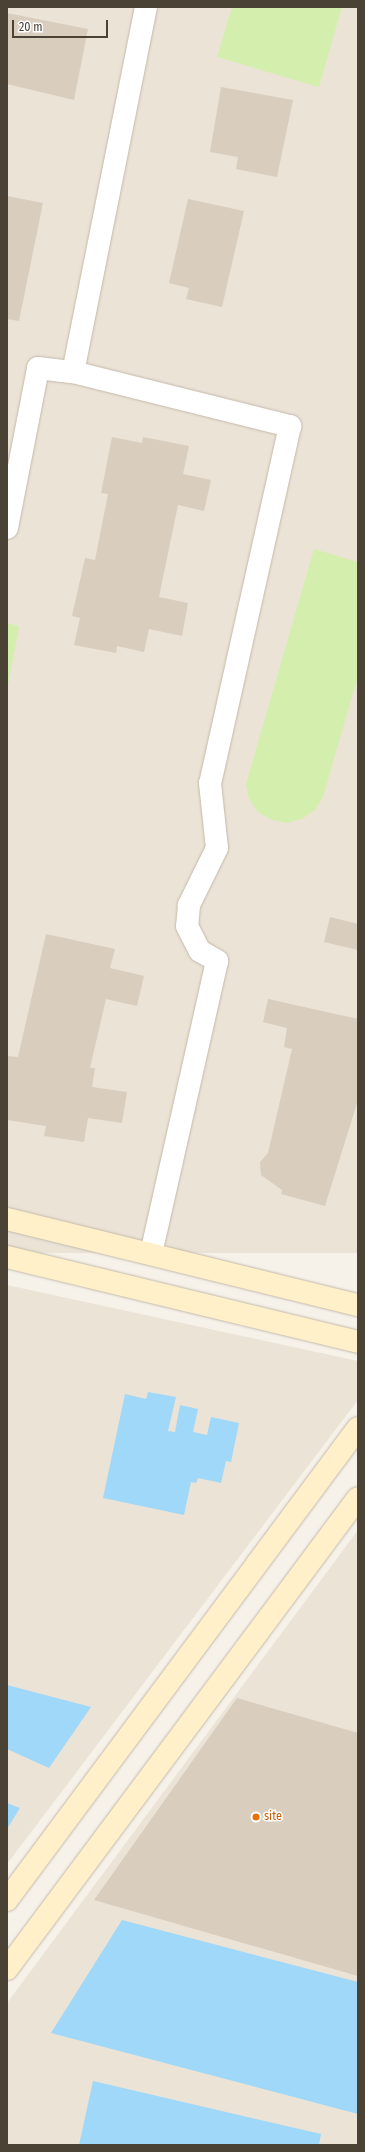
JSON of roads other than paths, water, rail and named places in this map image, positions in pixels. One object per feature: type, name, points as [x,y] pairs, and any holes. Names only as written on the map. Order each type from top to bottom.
[{"type":"main road","points":[[7,1219],[358,1305]]},
{"type":"main road","points":[[7,1257],[358,1342]]},
{"type":"main road","points":[[7,1900],[358,1428]]},
{"type":"main road","points":[[7,1969],[358,1498]]},
{"type":"street","points":[[73,372],[146,7]]},
{"type":"street","points":[[7,528],[38,368],[73,372],[290,426],[210,783],[217,848],[190,905],[187,926],[200,951],[218,961],[151,1254]]},
{"type":"water","points":[[148,1392],[176,1397],[168,1431],[175,1432],[180,1405],[198,1409],[193,1432],[207,1435],[211,1417],[239,1423],[231,1462],[226,1461],[221,1483],[198,1478],[196,1483],[191,1482],[184,1515],[103,1498],[125,1394],[146,1399]]},
{"type":"water","points":[[7,1685],[91,1707],[49,1768],[7,1749]]},
{"type":"water","points":[[7,1803],[20,1808],[7,1829]]},
{"type":"water","points":[[122,1920],[358,1982],[358,2114],[51,2033]]},
{"type":"water","points":[[93,2081],[321,2134],[319,2145],[79,2145]]},
{"type":"place","name":"site","points":[[256,1817]]}]
